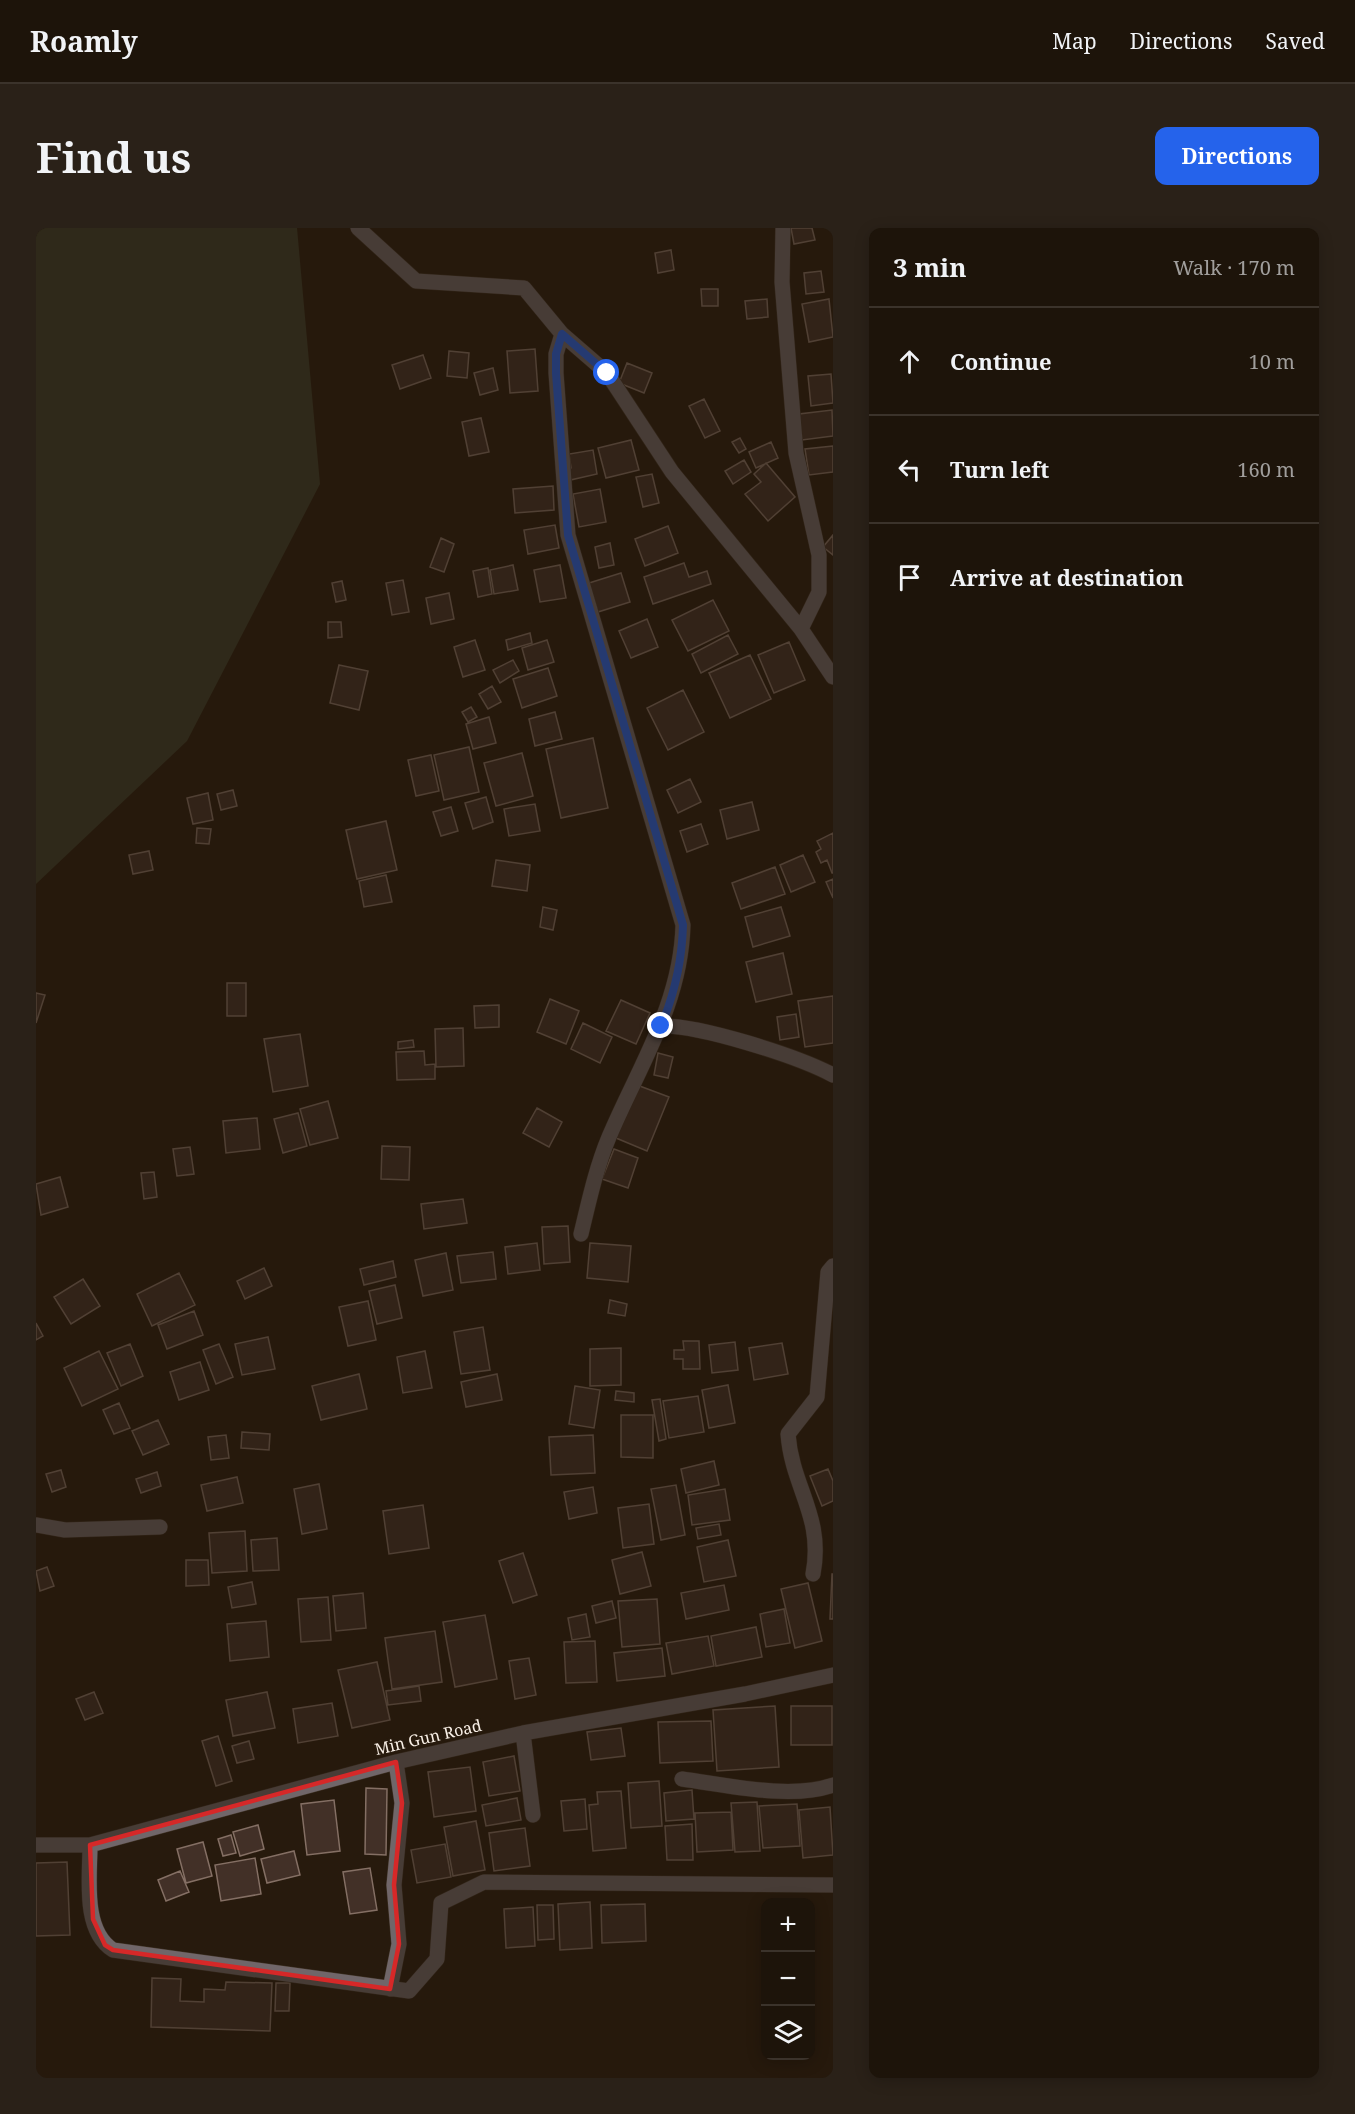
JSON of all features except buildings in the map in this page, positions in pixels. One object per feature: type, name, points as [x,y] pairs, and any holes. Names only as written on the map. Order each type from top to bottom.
[{"type":"street","points":[[358,228],[416,281],[524,288],[562,334],[607,373],[672,472],[801,629],[833,677]]},
{"type":"street","points":[[783,228],[782,282],[796,453],[819,555],[819,592],[801,629]]},
{"type":"street","points":[[562,334],[556,354],[556,373],[568,535],[683,925],[682,950],[676,986],[661,1026],[608,1139],[593,1182],[581,1234]]},
{"type":"street","points":[[661,1026],[679,1025],[748,1044],[833,1075]]},
{"type":"street","points":[[813,1574],[818,1550],[812,1516],[790,1460],[788,1434],[817,1397],[828,1272],[833,1266]]},
{"type":"street","points":[[36,1525],[65,1530],[160,1527]]},
{"type":"street","name":"Min Gun Road","points":[[36,1845],[90,1845],[396,1762],[523,1733],[746,1694],[833,1675]]},
{"type":"street","points":[[523,1733],[533,1815]]},
{"type":"street","points":[[390,1989],[399,1944],[394,1885],[402,1803],[396,1762]]},
{"type":"street","points":[[682,1779],[762,1789],[817,1791],[833,1785]]},
{"type":"street","points":[[90,1845],[93,1919],[105,1945],[113,1950],[408,1991],[437,1959],[441,1903],[484,1882],[833,1885]]},
{"type":"highlighted area","points":[[396,1762],[402,1803],[394,1885],[399,1944],[390,1989],[113,1950],[105,1945],[93,1919],[90,1845]]},
{"type":"green space","points":[[36,228],[297,228],[320,484],[187,741],[36,884]]},
{"type":"route","points":[[607,373],[562,334],[556,354],[556,373],[568,535],[585,599],[660,839],[683,925],[682,950],[676,986],[661,1026]]}]
